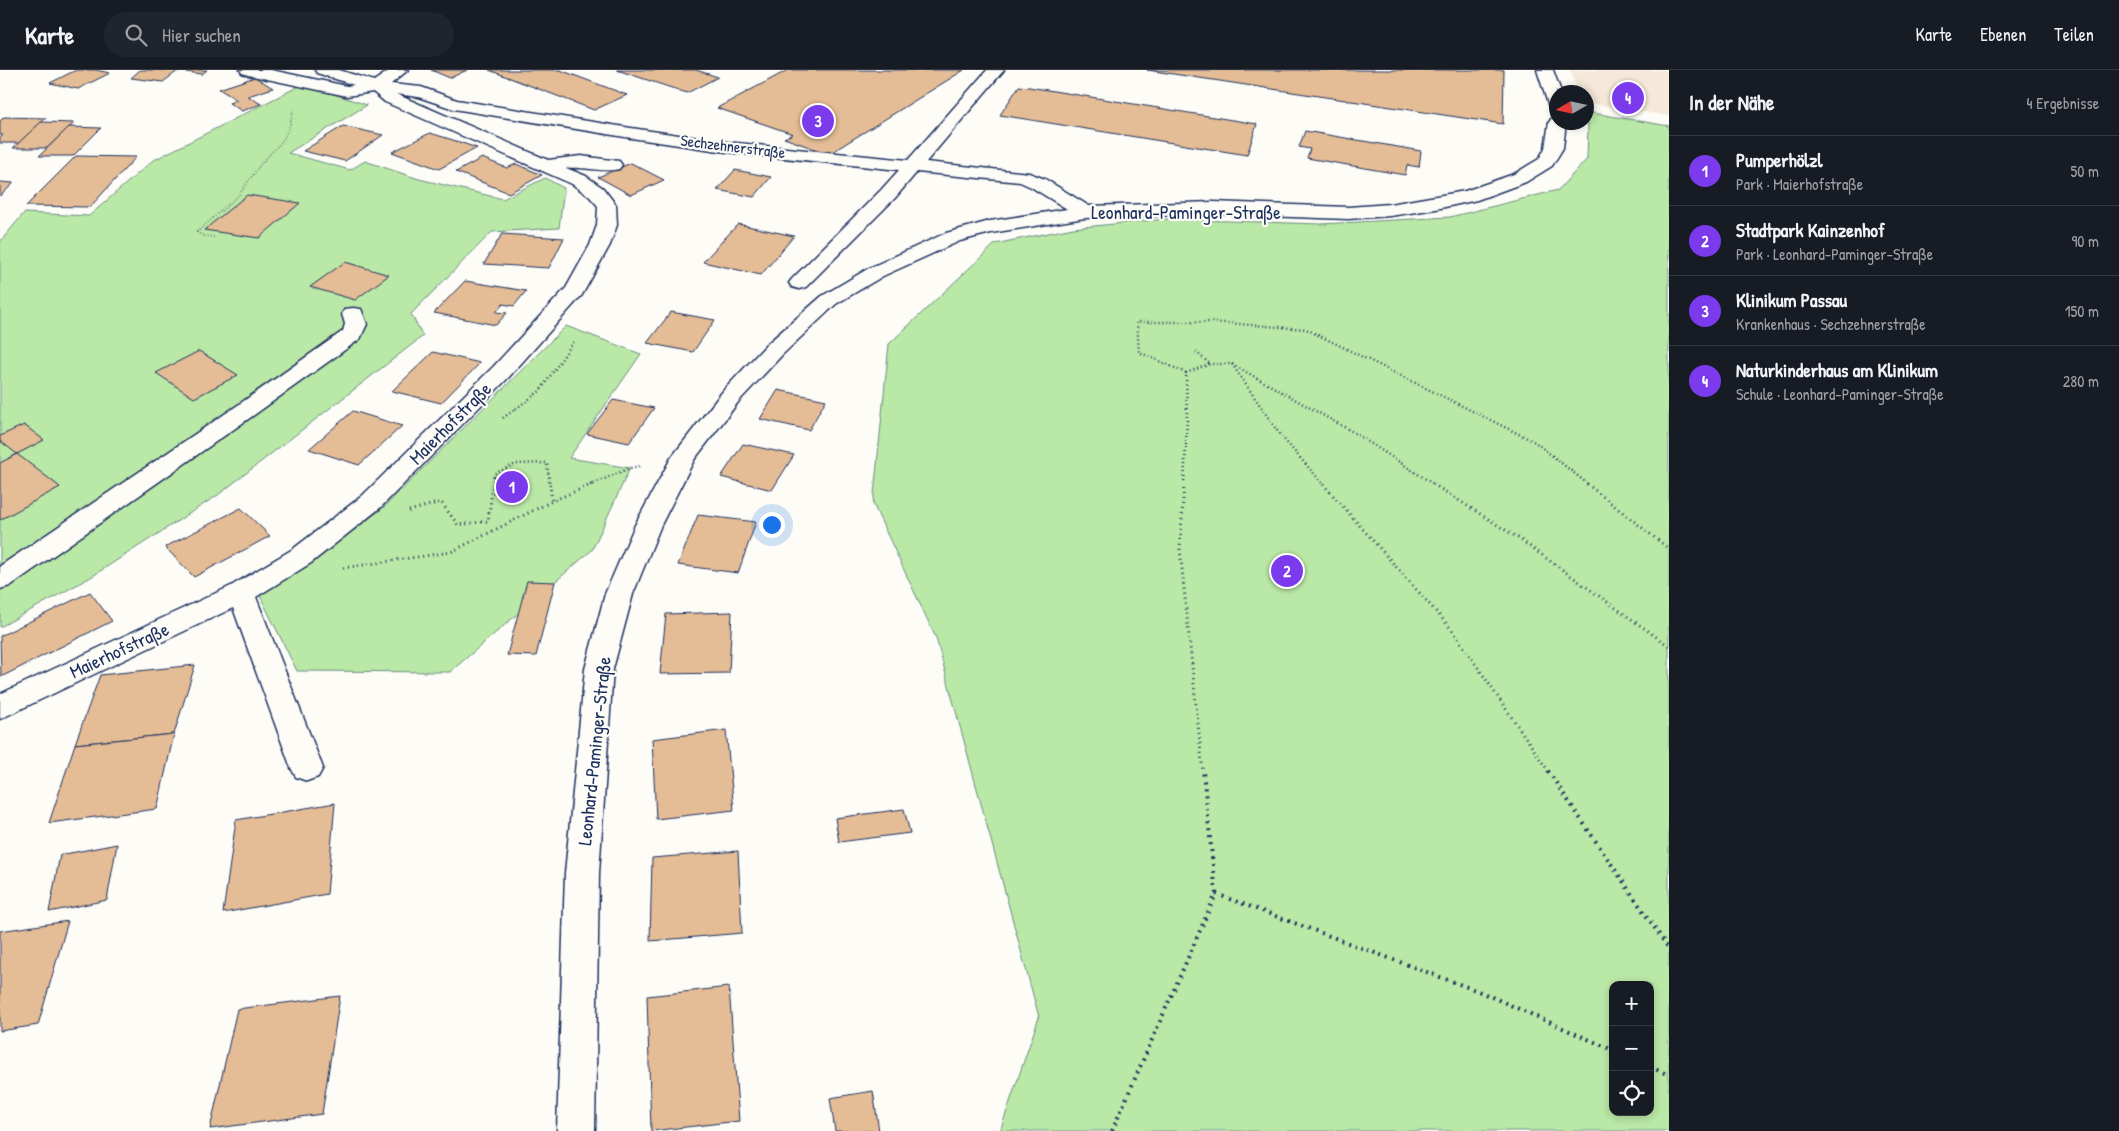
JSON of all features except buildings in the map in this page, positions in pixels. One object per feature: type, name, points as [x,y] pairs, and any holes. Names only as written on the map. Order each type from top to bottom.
[{"type":"street","name":"Sechzehnerstraße","points":[[248,70],[347,91],[376,86]]},
{"type":"street","name":"Sechzehnerstraße","points":[[323,70],[376,86],[421,92],[454,104],[726,147],[1023,177],[1038,183],[1085,212]]},
{"type":"street","points":[[376,86],[400,70]]},
{"type":"street","points":[[799,284],[914,166],[996,70]]},
{"type":"street","points":[[1544,70],[1549,85]]},
{"type":"street","name":"Maierhofstraße","points":[[0,707],[241,593],[302,556],[371,502],[501,372],[575,291],[600,245],[607,225],[607,205],[596,192],[579,180],[391,98],[376,86]]},
{"type":"street","name":"Leonhard-Paminger-Straße","points":[[576,1131],[582,873],[599,669],[619,594],[648,524],[683,458],[731,396],[775,349],[830,300],[868,277],[953,237],[990,227],[1042,217],[1085,212],[1213,208],[1296,212],[1348,212],[1390,210],[1436,203],[1470,196],[1520,178],[1546,162],[1554,148],[1557,130]]},
{"type":"street","points":[[548,166],[563,162],[593,161],[613,165]]},
{"type":"street","points":[[2,575],[246,410],[352,334],[356,324],[353,314]]},
{"type":"street","points":[[241,593],[307,768]]},
{"type":"path","points":[[214,237],[203,236],[197,232],[238,196],[260,165],[283,140],[290,124],[292,111]]},
{"type":"path","points":[[1669,549],[1535,442],[1306,329],[1212,322],[1137,322],[1139,352],[1186,373],[1210,364],[1232,364],[1353,432],[1518,538],[1669,646]]},
{"type":"path","points":[[1196,352],[1210,364]]},
{"type":"path","points":[[1232,364],[1280,435],[1453,631],[1669,949]]},
{"type":"path","points":[[1112,1131],[1216,894],[1180,549],[1188,421],[1186,373]]},
{"type":"path","points":[[302,556],[330,570],[451,552],[552,500],[630,468],[683,458]]},
{"type":"path","points":[[405,513],[441,502],[458,525],[488,521],[494,474],[516,464],[547,463],[552,500]]},
{"type":"path","points":[[1216,894],[1478,990],[1609,1048]]},
{"type":"path","points":[[1654,1069],[1669,1075]]},
{"type":"shaded area","points":[[1570,70],[1669,70],[1669,116],[1594,104],[1594,85],[1575,85]]},
{"type":"green space","points":[[303,84],[367,105],[288,153],[350,170],[365,161],[419,179],[503,199],[545,178],[564,188],[559,228],[492,232],[411,314],[423,336],[218,495],[91,577],[0,627],[0,242],[24,213],[89,216],[152,161]]},
{"type":"green space","points":[[1594,113],[1669,126],[1669,1131],[1000,1131],[1039,1017],[936,638],[873,504],[889,344],[995,244],[1073,228],[1166,219],[1321,224],[1450,217],[1558,190],[1587,159],[1588,130],[1594,130]]},
{"type":"green space","points":[[566,326],[641,354],[569,458],[630,468],[592,550],[450,672],[297,671],[259,594],[328,550],[384,507]]},
{"type":"place","name":"Naturkinderhaus am Klinikum","points":[[1628,98]]},
{"type":"place","name":"Klinikum Passau","points":[[818,121]]},
{"type":"place","name":"Pumperhölzl","points":[[512,487]]},
{"type":"place","name":"Stadtpark Kainzenhof","points":[[1287,571]]}]
